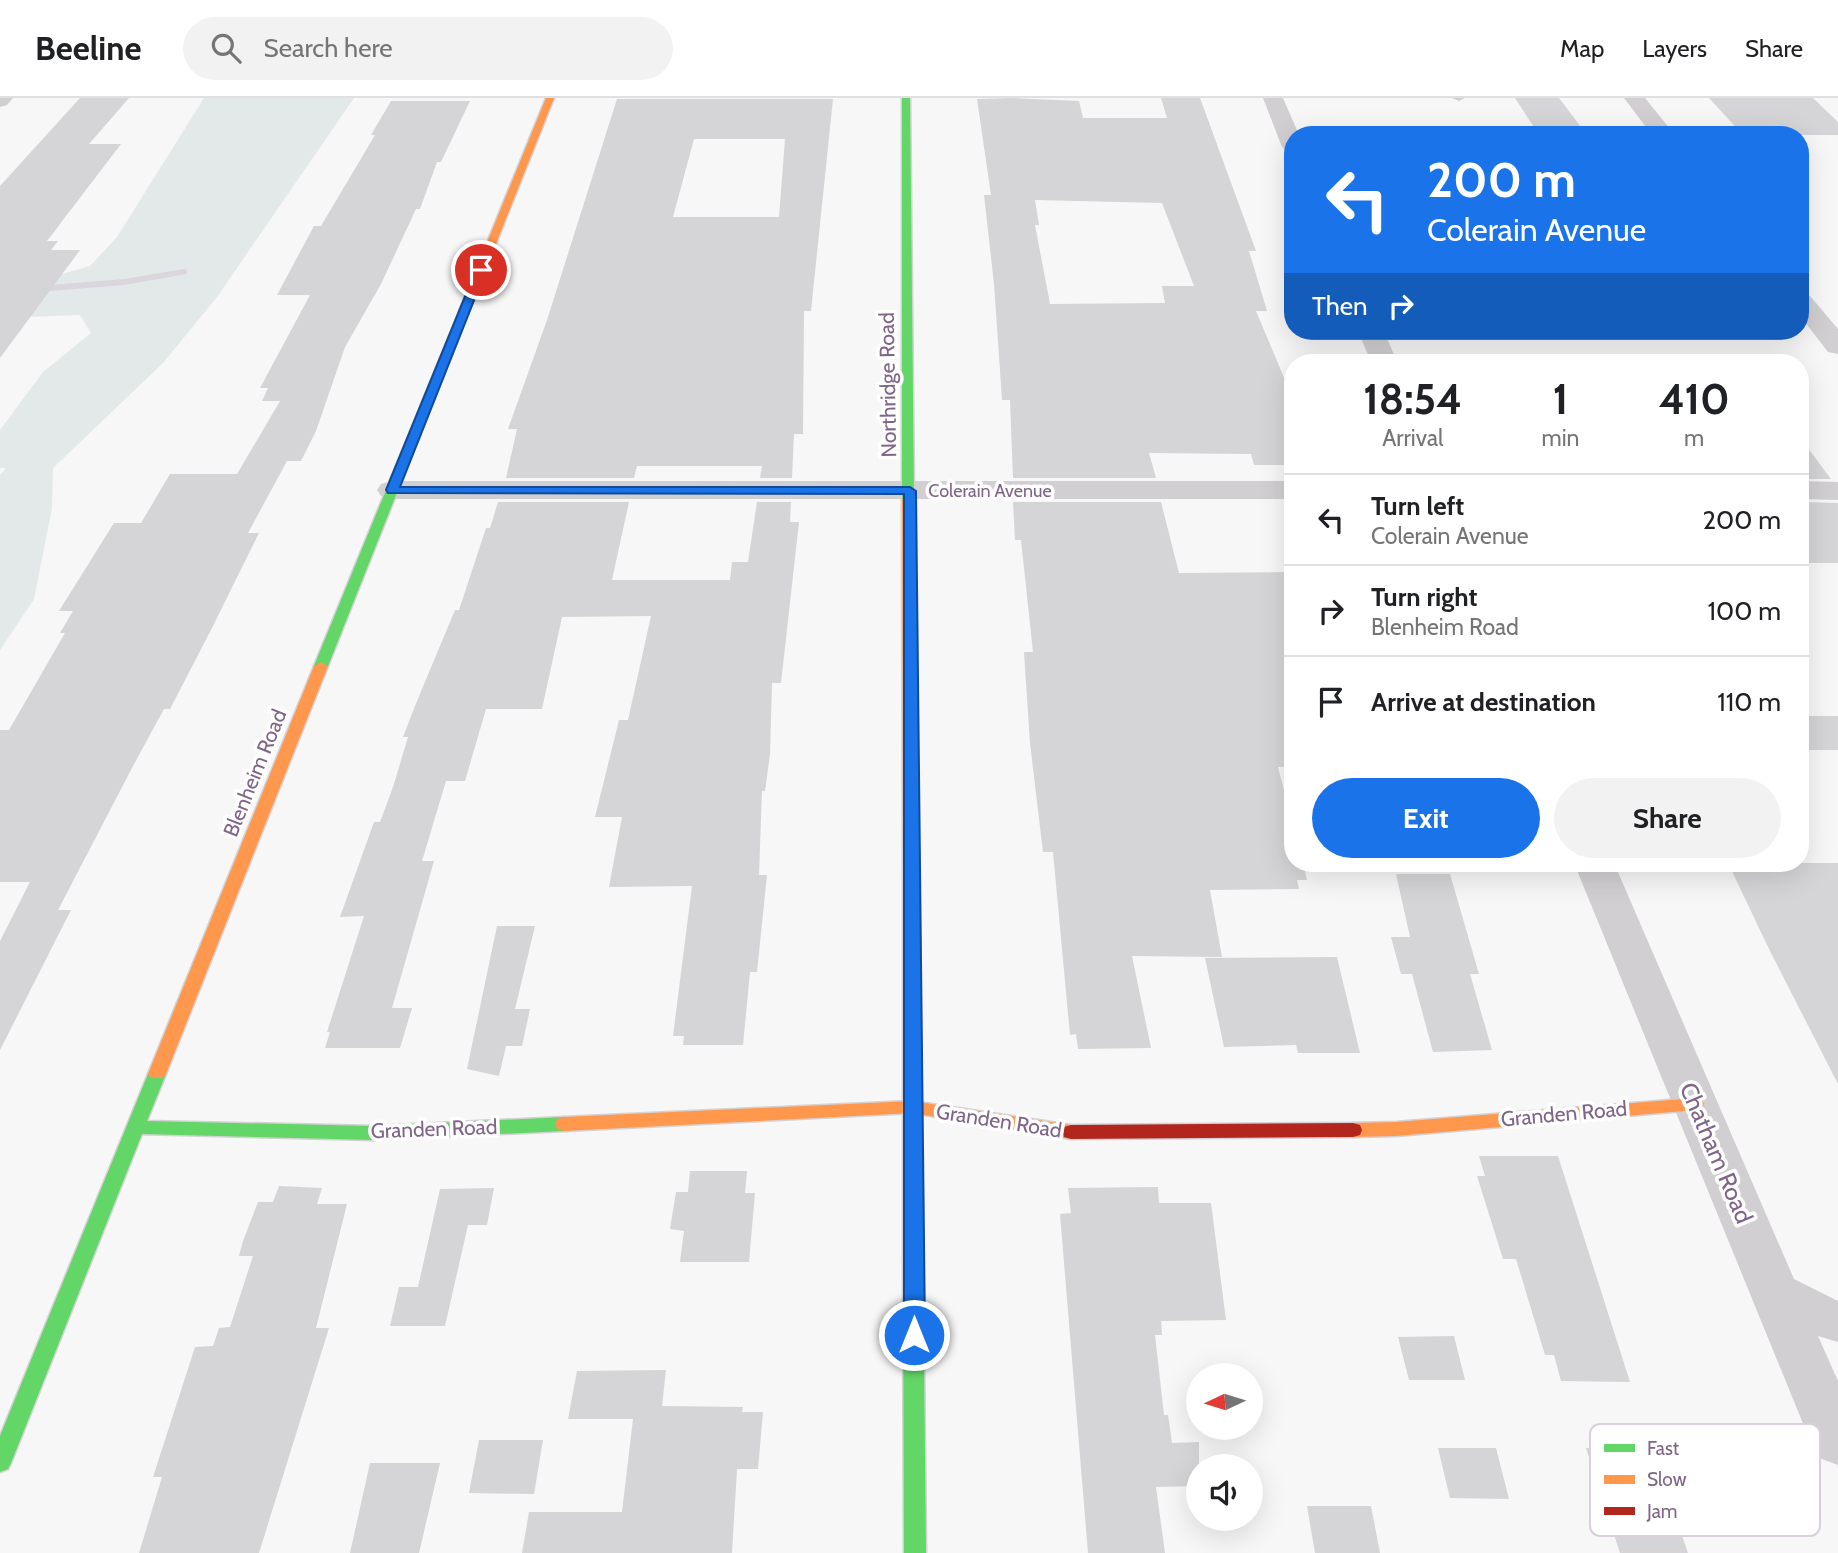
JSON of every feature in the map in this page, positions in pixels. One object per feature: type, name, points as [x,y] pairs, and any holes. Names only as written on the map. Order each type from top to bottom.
[{"type":"street","name":"Blenheim Road","points":[[0,1463],[550,98]]},
{"type":"street","name":"Northridge Road","points":[[906,98],[915,1553]]},
{"type":"street","points":[[1273,98],[1285,126]]},
{"type":"street","points":[[1634,98],[1657,126]]},
{"type":"street","points":[[1809,311],[1838,346]]},
{"type":"street","name":"Colerain Avenue","points":[[392,490],[1284,490]]},
{"type":"street","points":[[1809,491],[1838,491]]},
{"type":"street","name":"Chatham Road","points":[[1598,872],[1838,1443]]},
{"type":"street","name":"Granden Road","points":[[135,1127],[373,1133],[912,1107],[960,1117],[1075,1133],[1396,1129],[1695,1104]]},
{"type":"street","points":[[1775,1292],[1838,1323]]},
{"type":"shaded area","points":[[204,98],[354,98],[217,297],[163,363],[53,468],[52,508],[34,599],[0,650],[0,475],[6,468],[0,468],[0,430],[43,372],[91,333],[80,315],[0,318],[41,280],[90,266],[117,237]]},
{"type":"building","points":[[80,98],[129,98],[89,144],[121,144],[47,241],[58,241],[51,250],[80,250],[0,358],[0,186]]},
{"type":"building","points":[[1161,98],[1200,98],[1256,251],[1249,251],[1267,311],[1256,311],[1284,378],[1284,465],[1254,465],[1251,454],[1149,453],[1156,478],[1013,478],[1010,400],[1002,400],[994,284],[984,195],[991,195],[977,99],[1079,101],[1083,118],[1167,118]],"holes":[[[1035,200],[1162,203],[1194,286],[1162,286],[1165,303],[1050,304],[1035,225],[1039,225]]]},
{"type":"building","points":[[1515,98],[1559,98],[1580,126],[1533,126]]},
{"type":"building","points":[[1709,98],[1813,98],[1838,122],[1838,135],[1809,135],[1809,126],[1735,126]]},
{"type":"building","points":[[617,99],[833,99],[811,311],[804,311],[803,434],[794,434],[792,478],[760,478],[762,466],[637,466],[634,478],[506,478],[517,429],[508,429],[547,320]],"holes":[[[694,139],[785,139],[779,217],[673,217]]]},
{"type":"building","points":[[391,101],[470,101],[441,162],[437,162],[420,209],[416,209],[381,284],[345,347],[316,431],[301,461],[287,461],[248,533],[259,533],[170,709],[164,709],[58,910],[71,910],[0,1050],[0,941],[30,882],[0,882],[0,730],[9,730],[65,633],[60,633],[73,611],[59,611],[114,523],[141,523],[170,474],[237,474],[280,401],[262,401],[268,388],[260,388],[310,295],[277,295],[314,226],[321,226],[375,135],[371,135]]},
{"type":"building","points":[[1809,450],[1831,479],[1809,479]]},
{"type":"building","points":[[498,502],[629,502],[612,580],[730,580],[732,562],[748,562],[757,502],[791,502],[790,522],[799,522],[781,683],[772,683],[770,754],[765,791],[762,791],[759,875],[767,875],[757,972],[750,972],[743,1045],[683,1045],[684,1036],[673,1036],[692,886],[609,887],[622,817],[595,817],[619,720],[628,720],[651,616],[562,617],[542,709],[486,709],[465,781],[446,781],[422,861],[434,861],[392,1008],[412,1008],[400,1048],[325,1048],[330,1032],[327,1032],[364,916],[340,917],[374,822],[380,822],[393,787],[408,737],[403,737],[455,610],[459,610],[486,528],[490,528]]},
{"type":"building","points":[[1013,502],[1161,502],[1179,573],[1284,572],[1284,767],[1278,767],[1284,791],[1284,872],[1305,872],[1307,880],[1297,880],[1299,889],[1210,890],[1222,957],[1132,956],[1151,1048],[1078,1049],[1076,1034],[1070,1035],[1053,852],[1043,852],[1030,743],[1024,652],[1033,652],[1021,540],[1015,540]]},
{"type":"building","points":[[1809,502],[1838,503],[1838,563],[1809,563]]},
{"type":"building","points":[[1809,716],[1838,716],[1838,750],[1809,750]]},
{"type":"building","points":[[1809,863],[1838,863],[1838,1084],[1732,872],[1809,872]]},
{"type":"building","points":[[1396,874],[1450,874],[1479,974],[1470,974],[1492,1050],[1433,1052],[1412,974],[1401,974],[1391,937],[1410,937]]},
{"type":"building","points":[[497,926],[535,926],[515,1009],[530,1009],[522,1046],[506,1046],[499,1076],[467,1069]]},
{"type":"building","points":[[1337,957],[1360,1053],[1298,1053],[1296,1045],[1224,1047],[1205,958]]},
{"type":"building","points":[[1479,1156],[1558,1156],[1630,1382],[1561,1381],[1554,1355],[1545,1355],[1516,1259],[1503,1259],[1477,1176],[1485,1176]]},
{"type":"building","points":[[690,1171],[747,1171],[745,1193],[755,1193],[749,1262],[680,1262],[684,1231],[670,1229],[676,1192],[688,1192]]},
{"type":"building","points":[[279,1186],[322,1188],[317,1204],[347,1204],[316,1328],[329,1328],[259,1553],[139,1553],[162,1477],[153,1477],[195,1347],[213,1346],[219,1328],[230,1327],[253,1256],[239,1256],[243,1241],[258,1202],[273,1202]]},
{"type":"building","points":[[1158,1187],[1159,1203],[1211,1203],[1226,1320],[1161,1321],[1162,1335],[1155,1335],[1164,1415],[1168,1415],[1172,1443],[1199,1442],[1199,1454],[1186,1454],[1186,1486],[1156,1487],[1165,1553],[1088,1553],[1060,1214],[1071,1213],[1068,1188]]},
{"type":"building","points":[[494,1188],[487,1225],[468,1225],[445,1326],[390,1326],[399,1287],[418,1287],[440,1189]]},
{"type":"building","points":[[1454,1336],[1465,1380],[1409,1380],[1398,1337]]},
{"type":"building","points":[[666,1370],[662,1406],[743,1407],[742,1412],[763,1412],[758,1469],[737,1469],[732,1553],[522,1553],[529,1512],[622,1512],[633,1419],[568,1419],[577,1371]]},
{"type":"building","points":[[479,1440],[543,1440],[534,1494],[469,1493]]},
{"type":"building","points":[[1438,1448],[1496,1448],[1509,1499],[1450,1498]]},
{"type":"building","points":[[370,1463],[440,1463],[419,1553],[350,1553]]},
{"type":"building","points":[[1307,1506],[1371,1506],[1380,1553],[1315,1553]]},
{"type":"building","points":[[1614,1536],[1682,1536],[1688,1553],[1620,1553]]},
{"type":"waterway","points":[[0,292],[124,282],[184,272]]},
{"type":"traffic: fast","points":[[906,98],[908,499]]},
{"type":"traffic: fast","points":[[321,666],[465,309]]},
{"type":"traffic: fast","points":[[0,1463],[157,1074]]},
{"type":"traffic: fast","points":[[135,1127],[373,1133],[564,1124]]},
{"type":"traffic: fast","points":[[913,1261],[915,1553]]},
{"type":"traffic: slow","points":[[465,309],[550,98]]},
{"type":"traffic: slow","points":[[908,499],[911,875]]},
{"type":"traffic: slow","points":[[157,1074],[321,666]]},
{"type":"traffic: slow","points":[[1353,1130],[1396,1129],[1695,1104]]},
{"type":"traffic: slow","points":[[564,1124],[912,1107],[1071,1132]]},
{"type":"traffic: jam","points":[[911,875],[913,1261]]},
{"type":"traffic: jam","points":[[1071,1132],[1353,1130]]},
{"type":"route","points":[[481,270],[392,490],[910,491],[914,1335]]}]
